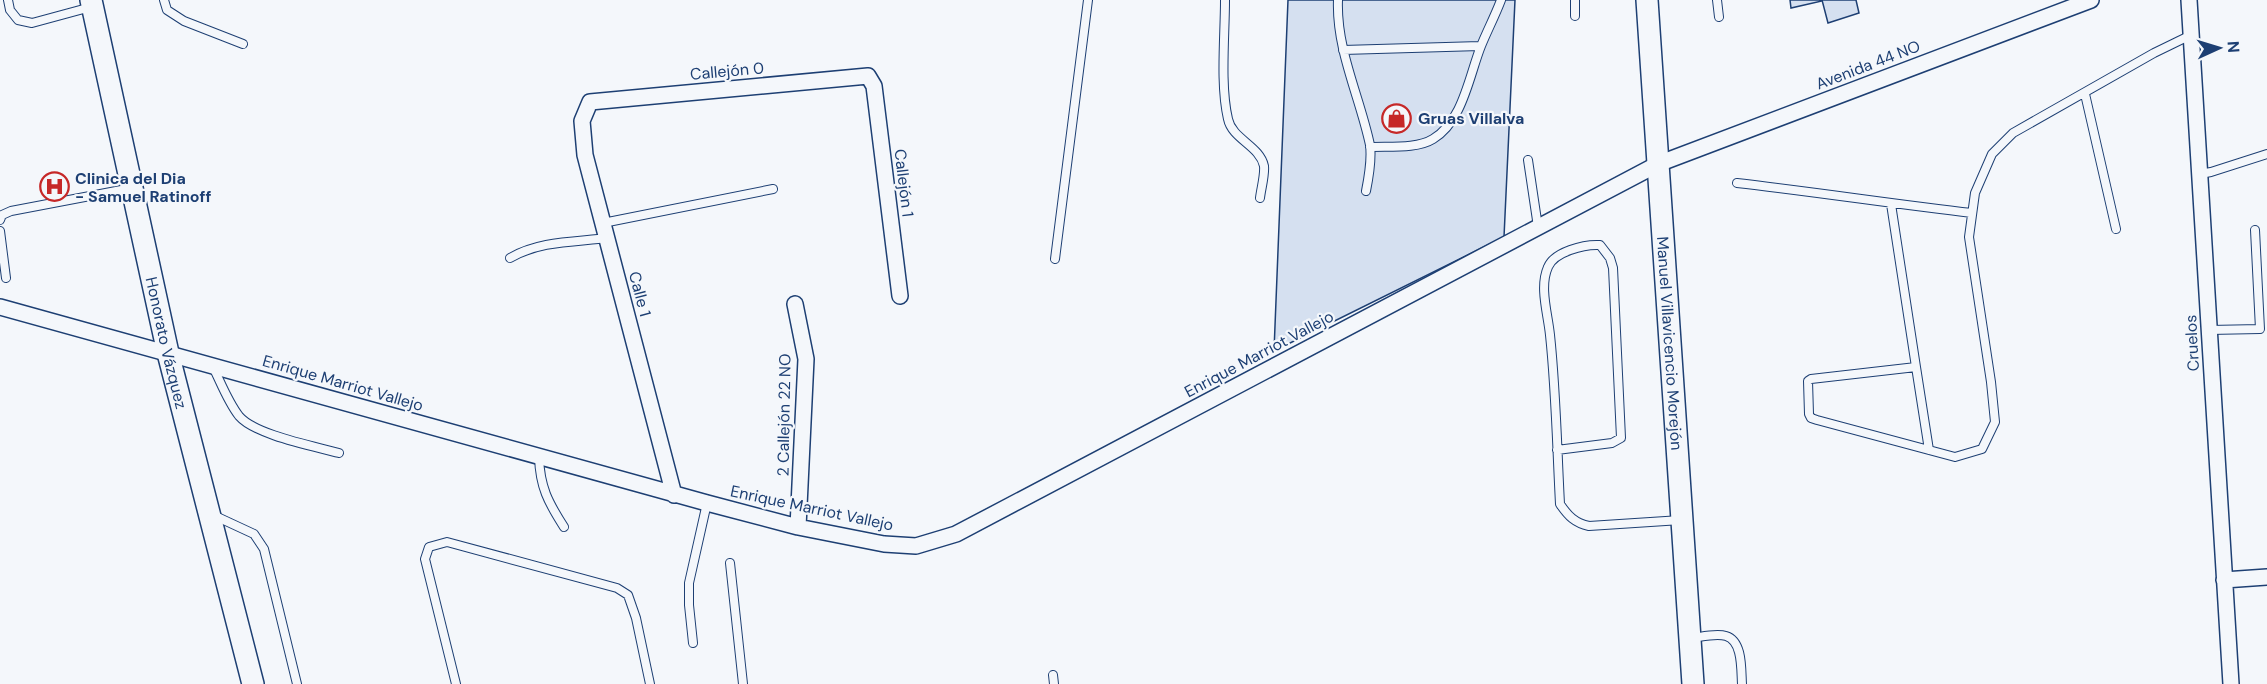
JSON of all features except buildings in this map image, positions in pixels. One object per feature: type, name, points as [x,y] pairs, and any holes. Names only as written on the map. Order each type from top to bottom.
[{"type":"street","name":"Manuel Villavicencio Morejón","points":[[1647,0],[1693,684]]},
{"type":"street","name":"Avenida 44 NO","points":[[1658,164],[2091,0]]},
{"type":"street","name":"Cruelos","points":[[2189,0],[2231,684]]},
{"type":"street","name":"Honorato Vázquez","points":[[92,3],[168,353],[253,684]]},
{"type":"street","name":"Callejón 0","points":[[590,102],[868,76]]},
{"type":"street","name":"Callejón 1","points":[[868,76],[874,86],[900,296]]},
{"type":"street","name":"Calle 1","points":[[590,102],[582,121],[585,155],[674,495]]},
{"type":"street","name":"Enrique Marriot Vallejo","points":[[0,306],[674,495],[798,527],[885,544],[916,546],[956,534],[1658,164]]},
{"type":"street","name":"2 Callejón 22 NO","points":[[795,304],[806,359],[798,527]]},
{"type":"street","points":[[2224,580],[2267,577]]},
{"type":"lane","points":[[8,0],[10,10],[18,20],[32,23],[92,3]]},
{"type":"lane","points":[[164,0],[167,10],[184,21],[243,44]]},
{"type":"lane","points":[[1055,259],[1088,0]]},
{"type":"lane","points":[[1225,0],[1227,118],[1230,127],[1259,156],[1264,166],[1260,198]]},
{"type":"lane","points":[[1338,0],[1343,50],[1370,147],[1366,191]]},
{"type":"lane","points":[[1370,147],[1432,140],[1449,127],[1480,46],[1501,0]]},
{"type":"lane","points":[[1575,0],[1575,16]]},
{"type":"lane","points":[[1718,0],[1719,17]]},
{"type":"lane","points":[[1917,366],[1811,379],[1808,381],[1809,414],[1817,420],[1955,457],[1982,448],[1995,422],[1991,382],[1968,237],[1975,193],[1992,154],[2013,133],[2154,53],[2191,35]]},
{"type":"lane","points":[[1343,50],[1480,46]]},
{"type":"lane","points":[[2085,94],[2116,229]]},
{"type":"lane","points":[[2199,174],[2267,154]]},
{"type":"lane","points":[[1528,160],[1538,227]]},
{"type":"lane","points":[[1737,183],[1972,213]]},
{"type":"lane","points":[[0,220],[2,215],[11,211],[133,188]]},
{"type":"lane","points":[[510,258],[525,249],[773,189]]},
{"type":"lane","points":[[1891,204],[1929,450]]},
{"type":"lane","points":[[2209,330],[2263,329],[2255,230]]},
{"type":"lane","points":[[0,231],[6,278]]},
{"type":"lane","points":[[1557,450],[1612,443],[1621,438],[1613,268],[1610,258],[1600,245],[1576,247],[1558,257],[1549,264],[1544,277],[1560,504],[1566,514],[1578,523],[1589,526],[1682,520]]},
{"type":"lane","points":[[212,365],[232,404],[251,427],[339,453]]},
{"type":"lane","points":[[539,457],[540,477],[546,496],[564,527]]},
{"type":"lane","points":[[693,643],[689,583],[707,503]]},
{"type":"lane","points":[[209,514],[254,534],[264,549],[297,684]]},
{"type":"lane","points":[[456,684],[425,559],[429,547],[447,542],[617,588],[628,595],[636,618],[650,684]]},
{"type":"lane","points":[[730,563],[743,684]]},
{"type":"lane","points":[[1690,638],[1724,635],[1731,639],[1738,649],[1742,684]]},
{"type":"place","name":"Gruas Villalva","points":[[1397,118]]},
{"type":"place","name":"Clinica del Dia - Samuel Ratinoff","points":[[54,187]]}]
